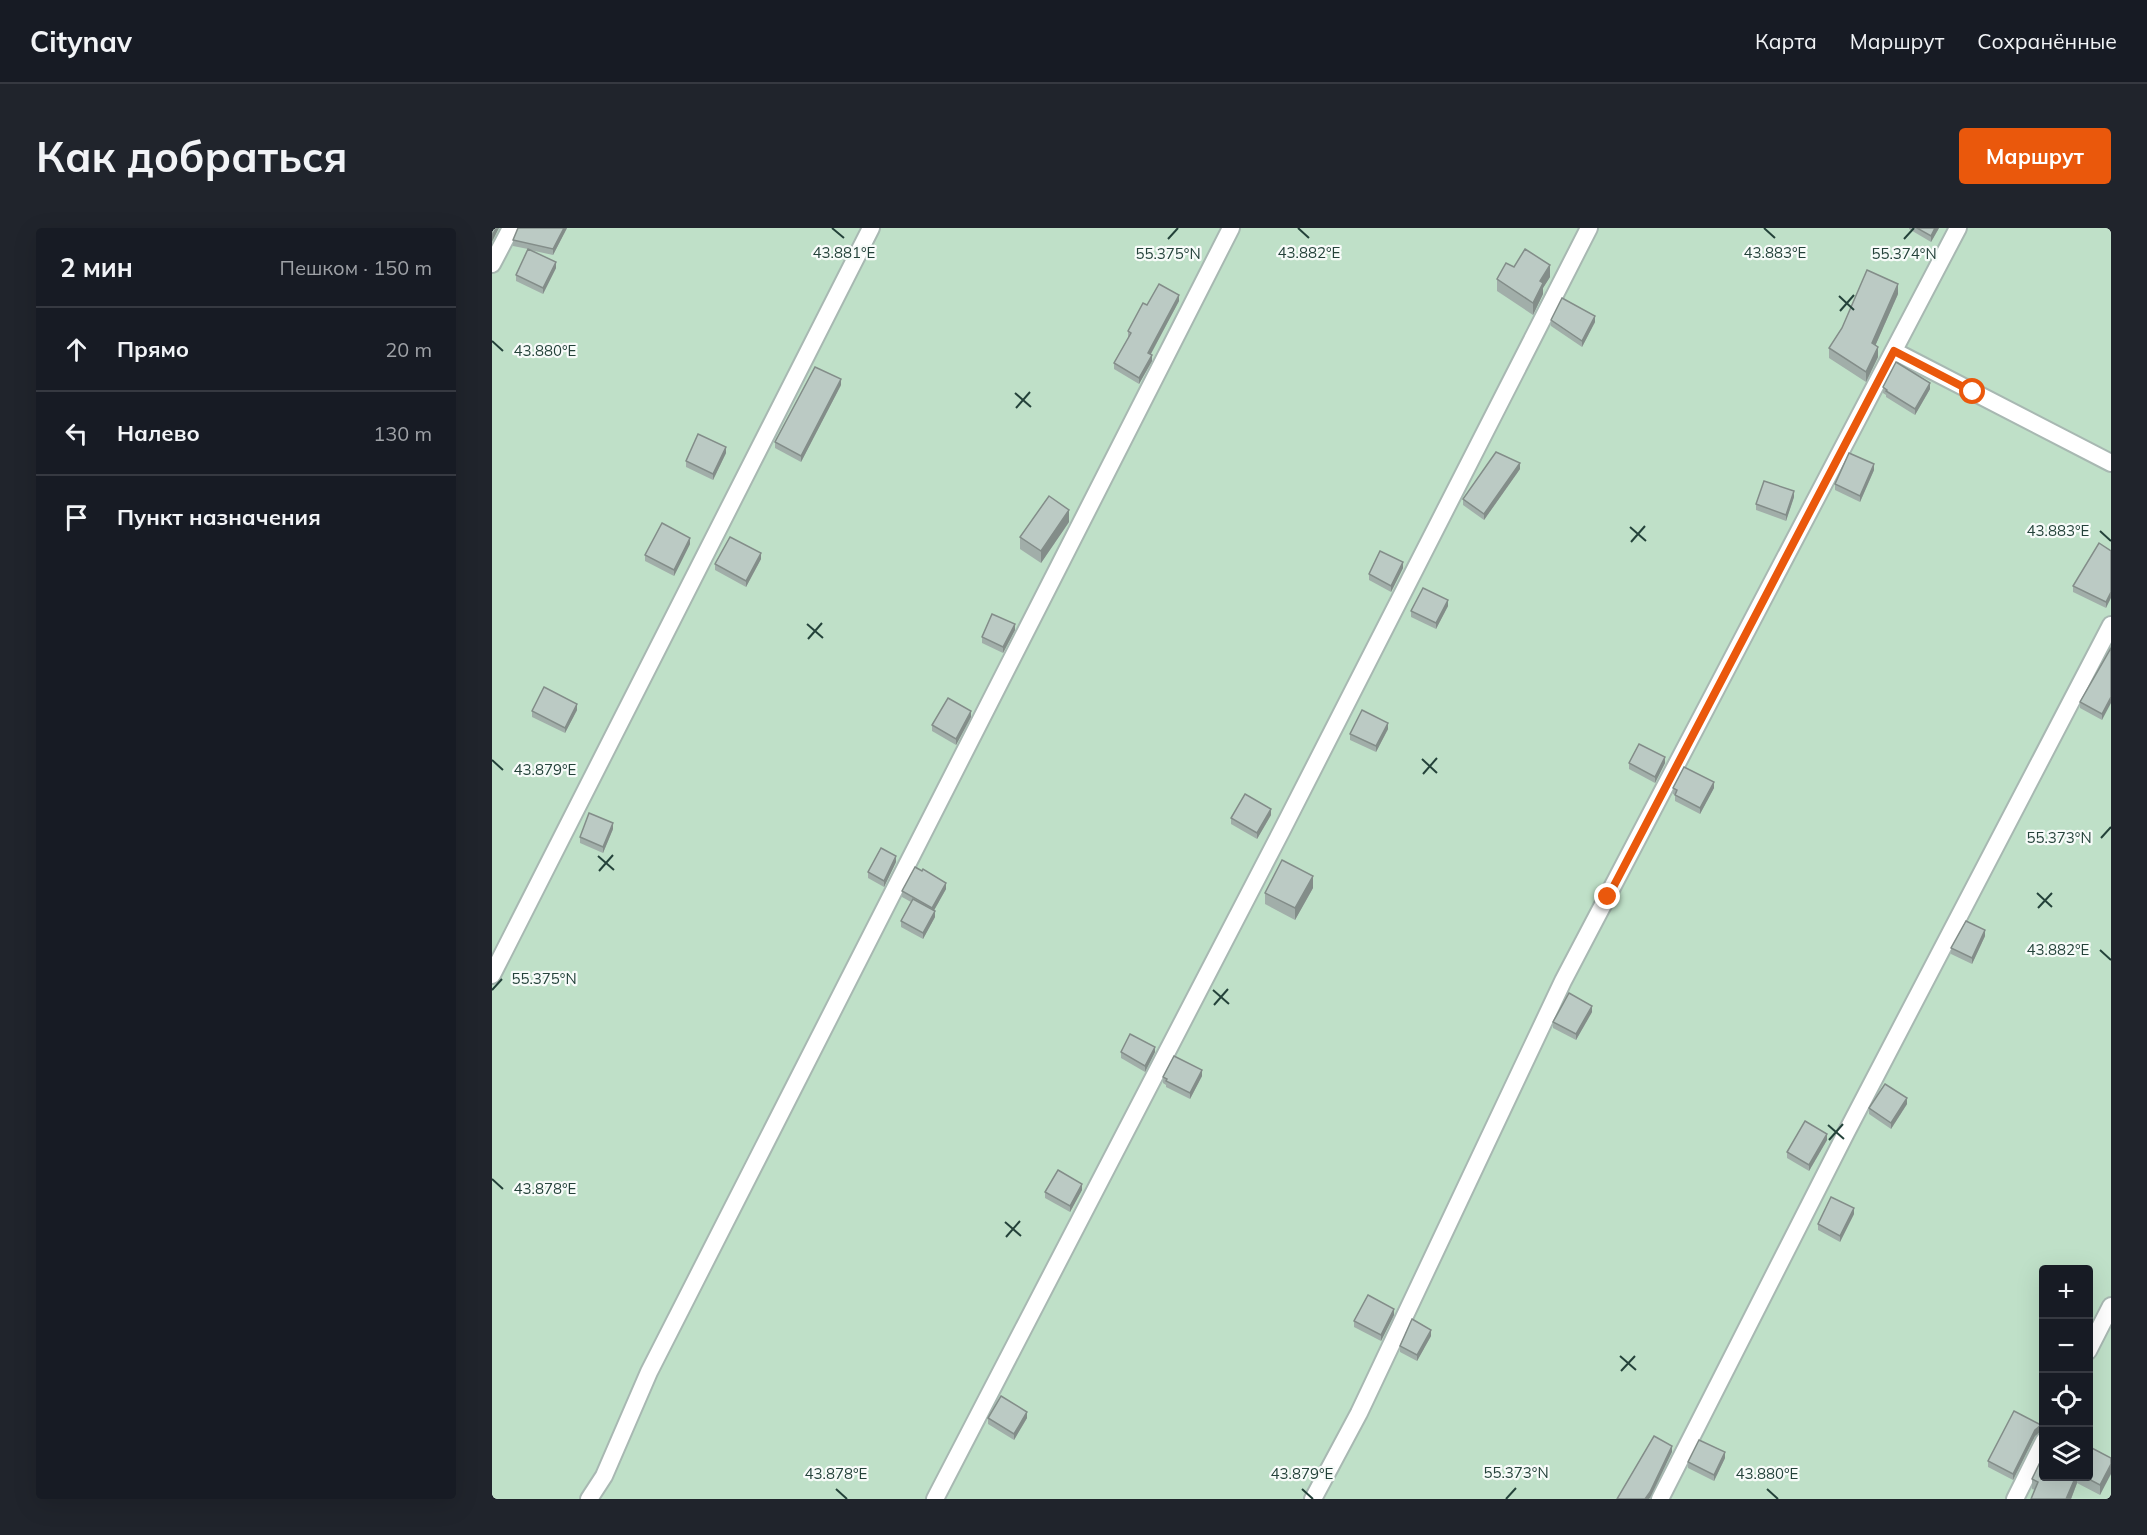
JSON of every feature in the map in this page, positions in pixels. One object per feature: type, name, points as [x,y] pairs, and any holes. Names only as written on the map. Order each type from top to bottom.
[{"type":"lane","points":[[492,264],[511,228]]},
{"type":"lane","points":[[492,975],[872,228]]},
{"type":"lane","points":[[589,1499],[604,1476],[649,1372],[1230,228]]},
{"type":"lane","points":[[935,1499],[1281,832],[1589,228]]},
{"type":"lane","points":[[1313,1499],[1359,1413],[1563,981],[1958,228]]},
{"type":"lane","points":[[1894,351],[2111,463]]},
{"type":"lane","points":[[1660,1499],[1846,1132],[2111,625]]},
{"type":"lane","points":[[2093,1342],[2111,1306]]},
{"type":"lane","points":[[2015,1499],[2039,1449]]},
{"type":"green space","points":[[492,228],[2111,228],[2111,1499],[492,1499]]},
{"type":"building","points":[[518,228],[564,228],[553,249],[513,240]]},
{"type":"building","points":[[1917,228],[1935,228],[1931,236]]},
{"type":"building","points":[[528,249],[556,262],[543,288],[516,275]]},
{"type":"building","points":[[1525,249],[1550,265],[1540,281],[1543,283],[1533,303],[1497,279],[1506,263],[1514,267]]},
{"type":"building","points":[[1867,270],[1898,284],[1872,343],[1878,347],[1866,372],[1829,348],[1842,328]]},
{"type":"building","points":[[1159,284],[1179,295],[1148,353],[1152,355],[1139,378],[1114,363],[1131,333],[1128,331],[1143,303],[1147,305]]},
{"type":"building","points":[[1562,298],[1595,316],[1582,341],[1551,320]]},
{"type":"building","points":[[1896,362],[1930,383],[1915,409],[1883,387]]},
{"type":"building","points":[[815,367],[841,379],[801,456],[775,442]]},
{"type":"building","points":[[698,434],[726,447],[713,474],[686,461]]},
{"type":"building","points":[[1496,452],[1520,463],[1484,514],[1463,499]]},
{"type":"building","points":[[1849,453],[1874,464],[1860,496],[1835,484]]},
{"type":"building","points":[[1764,481],[1794,491],[1786,515],[1756,504]]},
{"type":"building","points":[[1049,496],[1069,510],[1041,551],[1020,537]]},
{"type":"building","points":[[662,523],[690,538],[674,570],[645,555]]},
{"type":"building","points":[[730,537],[761,553],[746,581],[715,564]]},
{"type":"building","points":[[2099,543],[2111,551],[2111,592],[2106,602],[2073,586]]},
{"type":"building","points":[[1380,551],[1403,562],[1391,586],[1369,574]]},
{"type":"building","points":[[1423,588],[1448,600],[1436,623],[1411,611]]},
{"type":"building","points":[[992,614],[1015,624],[1003,647],[982,637]]},
{"type":"building","points":[[2111,648],[2111,697],[2102,714],[2080,702]]},
{"type":"building","points":[[544,687],[577,704],[565,728],[532,711]]},
{"type":"building","points":[[948,698],[971,711],[956,739],[932,725]]},
{"type":"building","points":[[1362,710],[1388,723],[1376,746],[1350,734]]},
{"type":"building","points":[[1639,744],[1665,757],[1655,777],[1629,763]]},
{"type":"building","points":[[1684,767],[1714,782],[1700,808],[1675,795],[1677,790],[1673,788]]},
{"type":"building","points":[[1245,794],[1271,809],[1257,833],[1231,818]]},
{"type":"building","points":[[589,813],[613,823],[603,847],[580,837]]},
{"type":"building","points":[[881,848],[896,856],[884,881],[868,872]]},
{"type":"building","points":[[1282,860],[1313,876],[1295,908],[1265,893]]},
{"type":"building","points":[[915,867],[922,871],[923,869],[946,883],[932,908],[902,891]]},
{"type":"building","points":[[913,899],[935,911],[923,933],[901,921]]},
{"type":"building","points":[[1966,921],[1985,930],[1972,958],[1951,948]]},
{"type":"building","points":[[1569,993],[1592,1006],[1576,1034],[1553,1022]]},
{"type":"building","points":[[1130,1034],[1155,1047],[1145,1066],[1121,1052]]},
{"type":"building","points":[[1174,1056],[1202,1070],[1190,1093],[1166,1081],[1167,1079],[1163,1077]]},
{"type":"building","points":[[1885,1084],[1907,1098],[1891,1123],[1869,1108]]},
{"type":"building","points":[[1805,1121],[1827,1134],[1809,1165],[1787,1152]]},
{"type":"building","points":[[1058,1170],[1082,1184],[1070,1206],[1045,1192]]},
{"type":"building","points":[[1831,1197],[1854,1208],[1840,1236],[1818,1224]]},
{"type":"building","points":[[1368,1295],[1394,1309],[1381,1335],[1354,1321]]},
{"type":"building","points":[[1412,1319],[1431,1330],[1417,1355],[1400,1346]]},
{"type":"building","points":[[1001,1396],[1027,1412],[1014,1434],[988,1418]]},
{"type":"building","points":[[2014,1411],[2039,1424],[2013,1474],[1988,1461]]},
{"type":"building","points":[[1654,1436],[1672,1446],[1650,1492],[1645,1499],[1617,1499]]},
{"type":"building","points":[[1699,1440],[1725,1452],[1714,1475],[1688,1462]]},
{"type":"building","points":[[2093,1449],[2111,1458],[2111,1464],[2100,1485],[2092,1481]]},
{"type":"building","points":[[2039,1464],[2039,1481],[2074,1481],[2066,1499],[2031,1499],[2038,1482],[2032,1479]]},
{"type":"route","points":[[1608,897],[1894,351],[1973,392]]}]
